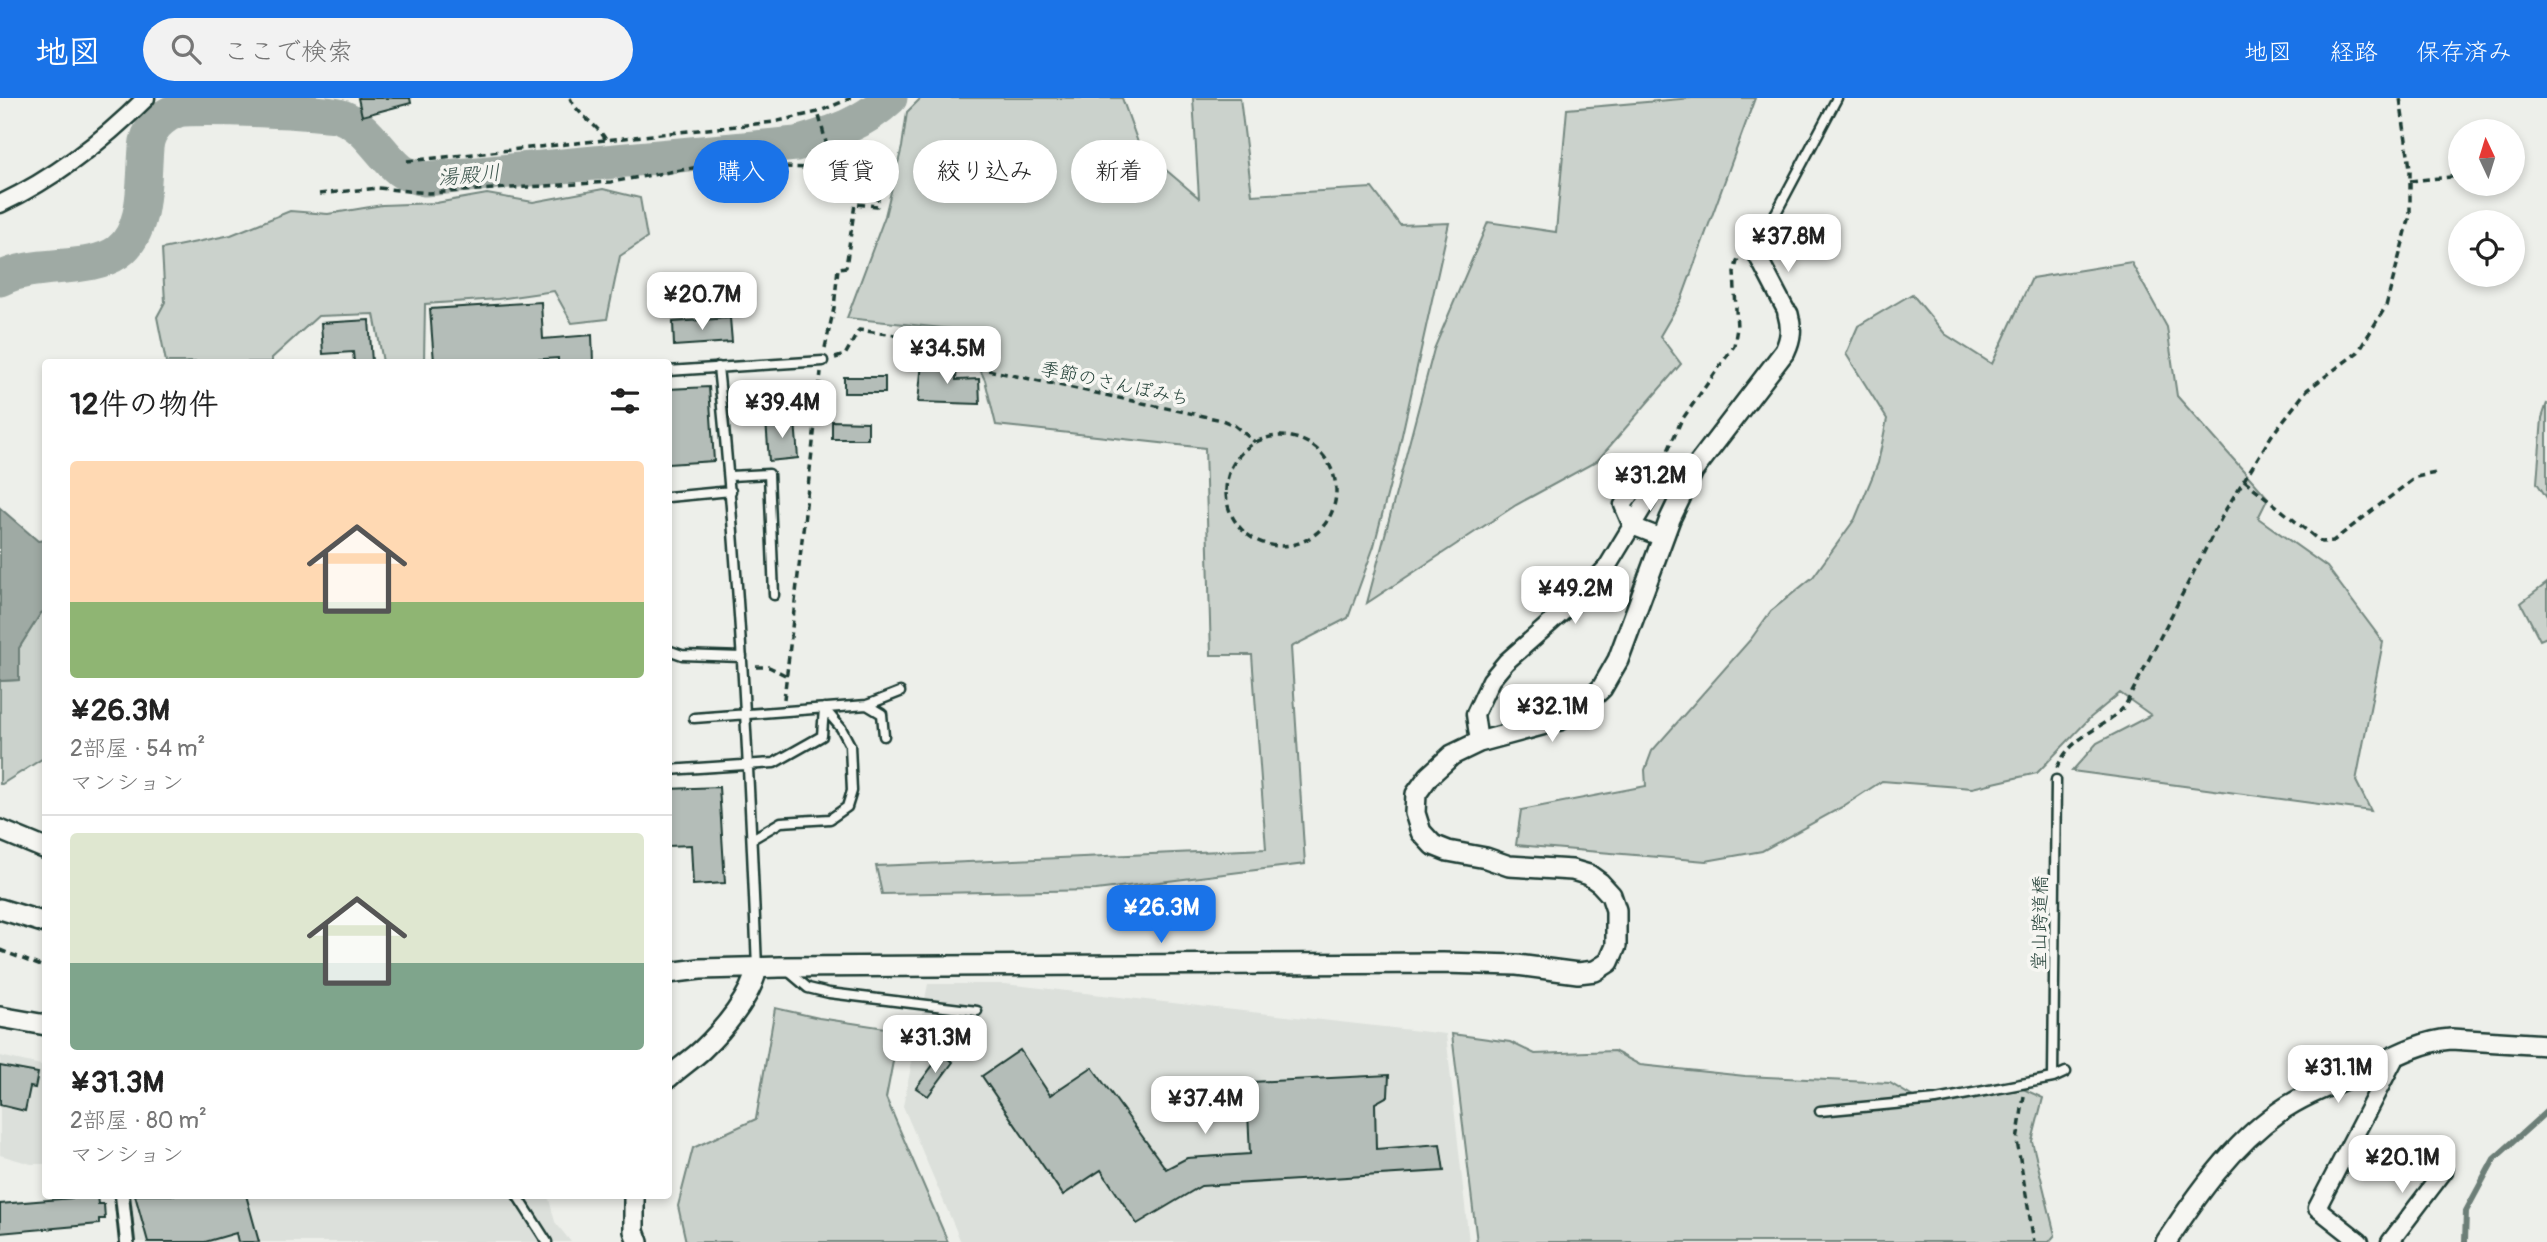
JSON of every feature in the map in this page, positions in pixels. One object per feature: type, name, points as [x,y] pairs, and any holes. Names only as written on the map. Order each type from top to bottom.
[{"type":"street","points":[[0,204],[89,150],[146,98]]},
{"type":"street","points":[[672,972],[700,969],[785,967],[1443,962],[1517,965],[1578,973],[1595,971],[1609,962],[1616,946],[1616,910],[1611,895],[1600,883],[1589,875],[1572,870],[1509,866],[1433,845],[1421,832],[1415,813],[1416,794],[1429,776],[1452,755],[1479,742],[1560,720],[1583,706],[1602,688],[1618,660],[1663,538],[1693,471],[1785,351],[1790,340],[1791,325],[1788,314],[1756,253],[1757,242]]},
{"type":"street","points":[[1637,486],[1623,505],[1632,526],[1663,538]]},
{"type":"street","points":[[1479,742],[1475,714],[1491,680],[1506,662],[1573,603],[1607,567],[1647,501]]},
{"type":"street","points":[[0,830],[42,847]]},
{"type":"street","points":[[0,909],[42,922]]},
{"type":"street","points":[[672,1075],[704,1048],[744,1000],[757,968]]},
{"type":"street","points":[[0,1017],[42,1024]]},
{"type":"street","points":[[2166,1242],[2206,1184],[2266,1122],[2290,1105],[2430,1042],[2451,1038],[2547,1045]]},
{"type":"street","points":[[2360,1242],[2317,1208],[2396,1056]]},
{"type":"street","points":[[2390,1242],[2444,1171]]},
{"type":"street","points":[[122,1199],[127,1242]]},
{"type":"street","points":[[634,1199],[634,1231],[638,1242]]},
{"type":"lane","points":[[1757,242],[1777,211],[1837,98]]},
{"type":"lane","points":[[672,371],[823,361]]},
{"type":"lane","points":[[718,368],[730,476],[746,714],[757,968]]},
{"type":"lane","points":[[730,476],[769,474],[774,595]]},
{"type":"lane","points":[[672,497],[731,491]]},
{"type":"lane","points":[[672,652],[681,655],[742,657]]},
{"type":"lane","points":[[694,718],[867,705],[900,692]]},
{"type":"lane","points":[[867,705],[882,714],[884,736]]},
{"type":"lane","points":[[672,770],[774,764],[822,736],[824,708]]},
{"type":"lane","points":[[752,839],[781,822],[830,819],[846,807],[852,791],[850,746],[841,728],[824,708]]},
{"type":"lane","name":"堂山跨道橋","points":[[2053,1078],[2056,780]]},
{"type":"lane","points":[[785,967],[808,988],[829,993],[977,1011]]},
{"type":"lane","points":[[1820,1111],[1936,1100],[2026,1084],[2066,1072]]},
{"type":"lane","points":[[520,1199],[547,1242]]},
{"type":"path","points":[[570,98],[573,105],[606,140]]},
{"type":"path","points":[[407,161],[774,122],[818,114],[851,98]]},
{"type":"path","points":[[2056,780],[2057,768],[2067,751],[2083,735],[2116,715],[2124,706],[2226,509],[2272,435],[2307,390],[2358,352],[2386,306],[2410,216],[2410,181],[2400,98]]},
{"type":"path","points":[[818,114],[826,140]]},
{"type":"path","points":[[319,194],[378,188],[429,192],[611,182],[716,164],[803,168]]},
{"type":"path","points":[[2410,181],[2448,177]]},
{"type":"path","points":[[782,711],[823,361],[834,308],[838,268],[846,267],[855,204],[877,206],[877,203]]},
{"type":"path","points":[[1647,501],[1681,421],[1734,346],[1737,328],[1735,264],[1739,254],[1757,242]]},
{"type":"path","name":"季節のさんぽみち","points":[[823,361],[845,355],[859,330],[952,342],[974,367],[1222,420],[1234,425],[1255,442]]},
{"type":"path","points":[[1274,436],[1293,437],[1311,444],[1326,457],[1335,477],[1337,496],[1332,515],[1321,530],[1307,540],[1289,546],[1269,545],[1251,538],[1237,525],[1228,507],[1225,488],[1230,470],[1240,453],[1255,442],[1274,436]]},
{"type":"path","points":[[2244,480],[2321,542],[2333,541],[2416,477],[2436,473]]},
{"type":"path","points":[[751,667],[769,667],[787,676]]},
{"type":"path","points":[[0,950],[42,966]]},
{"type":"path","points":[[2026,1084],[2017,1141],[2034,1242]]},
{"type":"shaded area","points":[[921,98],[1122,98],[1137,140],[1071,140],[1071,203],[1167,203],[1167,171],[1199,198],[1193,98],[1240,98],[1252,195],[1372,188],[1400,225],[1449,223],[1398,453],[1374,546],[1348,618],[1291,647],[1305,864],[1096,890],[882,894],[876,866],[1266,849],[1252,655],[1211,655],[1205,448],[996,425],[985,380],[961,330],[847,318],[888,203],[899,203],[899,159],[907,112]]},
{"type":"shaded area","points":[[1692,98],[1755,98],[1682,298],[1660,336],[1681,364],[1597,461],[1516,505],[1367,603],[1434,349],[1488,222],[1556,232],[1567,109]]},
{"type":"shaded area","points":[[603,189],[640,198],[647,238],[620,256],[607,319],[572,323],[554,291],[498,299],[425,304],[424,359],[382,359],[374,314],[318,316],[272,359],[165,359],[157,317],[165,302],[162,249],[231,235],[290,211],[328,214],[382,205],[436,203],[487,194],[533,202]]},
{"type":"shaded area","points":[[2131,262],[2167,327],[2177,396],[2268,498],[2258,518],[2327,567],[2383,642],[2356,781],[2371,811],[2072,771],[2097,743],[2151,715],[2120,693],[2090,718],[2037,773],[1972,788],[1882,781],[1842,807],[1762,851],[1706,861],[1516,845],[1521,810],[1646,786],[1645,770],[1652,751],[1751,639],[1771,611],[1813,577],[1855,519],[1878,463],[1887,419],[1846,354],[1858,326],[1912,294],[1945,334],[1992,364],[2032,278]]},
{"type":"shaded area","points":[[2547,403],[2547,498],[2537,483],[2542,418]]},
{"type":"shaded area","points":[[0,508],[38,541],[42,540],[42,612],[19,648],[19,680],[0,681]]},
{"type":"shaded area","points":[[2547,583],[2547,637],[2540,640],[2521,603]]},
{"type":"shaded area","points":[[41,613],[42,759],[0,784],[0,681],[19,680],[19,648]]},
{"type":"shaded area","points":[[928,984],[1005,984],[1446,1034],[1469,1242],[961,1242],[903,1106]]},
{"type":"shaded area","points":[[775,1008],[819,1018],[899,1030],[886,1098],[948,1242],[686,1242],[678,1206],[693,1148],[756,1119]]},
{"type":"shaded area","points":[[1452,1034],[1510,1042],[1535,1054],[1614,1051],[1640,1065],[1745,1076],[1890,1083],[1918,1100],[2010,1083],[2043,1098],[2032,1141],[2055,1235],[2049,1242],[1477,1242]]},
{"type":"shaded area","points":[[0,1056],[42,1065],[42,1164],[31,1164],[0,1155]]},
{"type":"shaded area","points":[[129,1199],[549,1199],[555,1222],[571,1242],[134,1242]]},
{"type":"building","points":[[358,98],[410,98],[411,103],[362,116]]},
{"type":"building","points":[[541,302],[543,339],[592,335],[593,359],[434,359],[430,309]]},
{"type":"building","points":[[730,318],[732,342],[674,346],[673,322]]},
{"type":"building","points":[[369,320],[372,359],[354,359],[353,352],[323,354],[321,323]]},
{"type":"building","points":[[922,363],[957,363],[956,380],[979,379],[980,404],[918,402]]},
{"type":"building","points":[[844,377],[885,377],[885,393],[844,393]]},
{"type":"building","points":[[709,387],[714,461],[672,464],[672,389]]},
{"type":"building","points":[[766,420],[795,421],[798,458],[769,461]]},
{"type":"building","points":[[832,421],[868,422],[868,439],[832,439]]},
{"type":"building","points":[[719,787],[725,883],[693,885],[691,845],[672,846],[672,789]]},
{"type":"building","points":[[1020,1050],[1050,1095],[1092,1067],[1166,1169],[1187,1158],[1250,1154],[1248,1112],[1237,1111],[1233,1083],[1389,1075],[1388,1096],[1375,1103],[1376,1149],[1440,1144],[1444,1171],[1201,1186],[1137,1224],[1101,1170],[1063,1195],[982,1076]]},
{"type":"building","points":[[942,1053],[953,1062],[928,1096],[916,1088]]},
{"type":"building","points":[[0,1066],[38,1073],[35,1088],[30,1087],[25,1111],[0,1105]]},
{"type":"building","points":[[97,1199],[98,1204],[104,1204],[105,1219],[99,1219],[99,1224],[0,1233],[0,1204]]},
{"type":"building","points":[[136,1199],[247,1199],[259,1242],[238,1242],[236,1233],[205,1242],[148,1242]]},
{"type":"waterway","name":"湯殿川","points":[[0,279],[29,270],[92,262],[118,252],[127,243],[139,219],[149,135],[161,120],[178,110],[260,110],[342,117],[367,134],[400,170],[425,179],[796,144],[857,122],[890,98]]},
{"type":"waterway","points":[[2465,1242],[2466,1211],[2494,1159],[2547,1111]]}]
